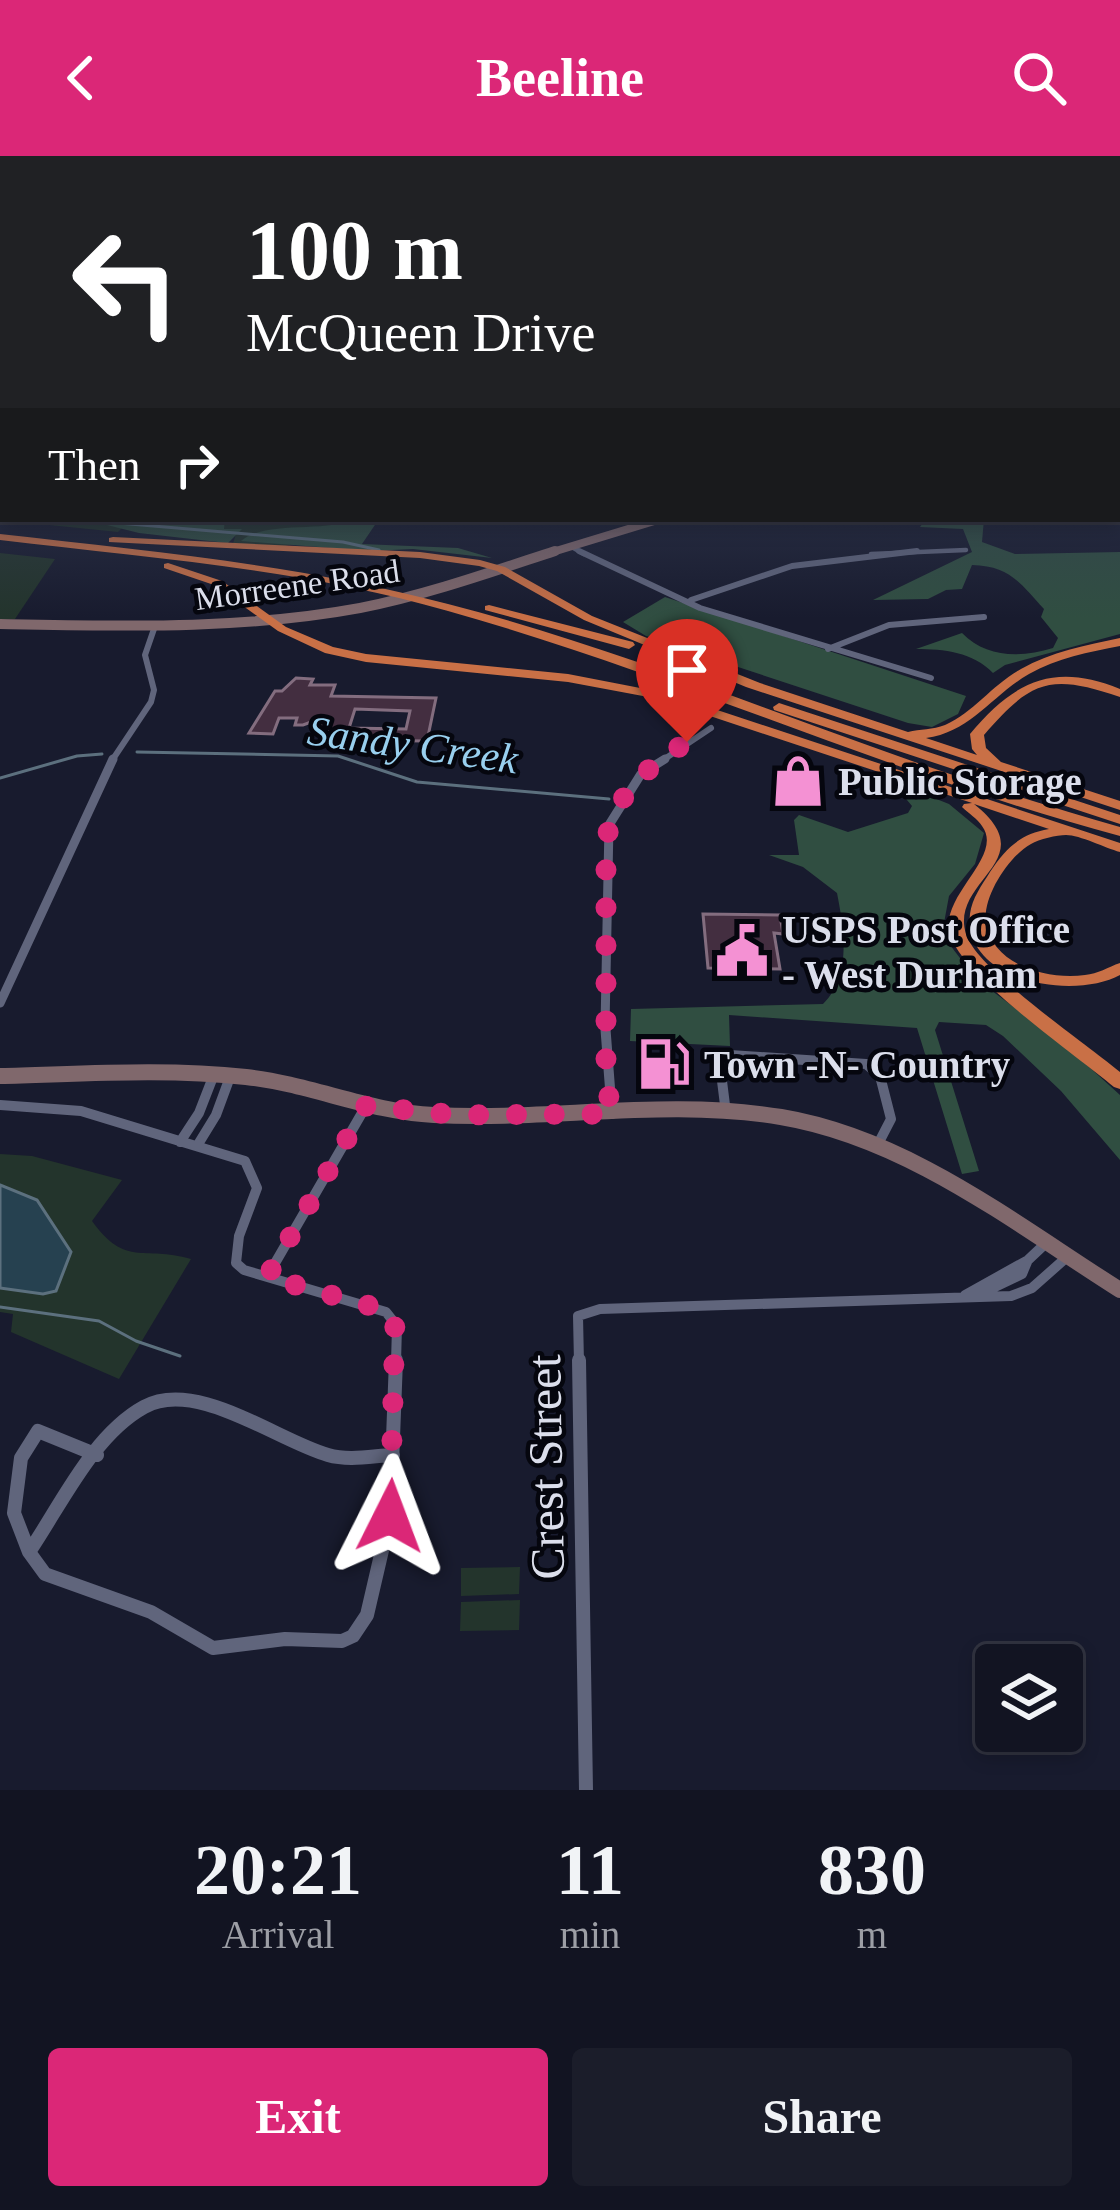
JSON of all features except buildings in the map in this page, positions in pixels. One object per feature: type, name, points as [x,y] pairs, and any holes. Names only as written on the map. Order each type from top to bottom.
[{"type":"highway","points":[[0,534],[430,556],[501,568],[588,618],[761,688]]},
{"type":"highway","points":[[0,534],[194,573],[232,591],[315,645],[358,657],[590,681],[724,714]]},
{"type":"highway","points":[[64,537],[320,570],[556,623],[1120,806]]},
{"type":"highway","points":[[25,540],[307,576],[500,622],[954,781],[1120,832]]},
{"type":"highway","points":[[489,608],[920,757],[1120,820]]},
{"type":"highway","points":[[500,622],[724,714],[928,787],[1112,845]]},
{"type":"highway","points":[[872,726],[923,735],[948,731],[1032,667],[1120,642]]},
{"type":"highway","points":[[1023,777],[986,757],[976,743],[981,729],[1016,694],[1037,682],[1067,679],[1120,693]]},
{"type":"highway","points":[[928,787],[977,811],[994,829],[995,848],[958,914],[957,932],[965,950],[1120,1082]]},
{"type":"highway","points":[[1112,845],[1055,833],[1021,840],[983,896],[978,928],[995,955],[1034,976],[1087,981],[1107,977],[1120,968]]},
{"type":"street","name":"Morreene Road","points":[[0,624],[155,626],[272,620],[380,603],[455,583],[631,523]]},
{"type":"street","points":[[570,546],[689,601],[828,649],[932,678]]},
{"type":"street","points":[[689,601],[750,575],[829,557],[966,550]]},
{"type":"street","points":[[828,649],[889,625],[984,617]]},
{"type":"street","points":[[0,1003],[113,758],[152,702],[145,655],[155,626]]},
{"type":"street","points":[[612,1114],[606,1080],[605,998],[609,825],[641,774],[711,728]]},
{"type":"street","points":[[726,1113],[720,1066],[730,1055],[866,1064],[880,1076],[891,1119],[877,1146]]},
{"type":"street","points":[[0,1076],[221,1077],[304,1088],[366,1106],[444,1115],[726,1113],[820,1125],[877,1146],[1120,1290]]},
{"type":"street","points":[[181,1142],[221,1077]]},
{"type":"street","points":[[197,1146],[216,1115],[221,1077]]},
{"type":"street","points":[[0,1105],[67,1108],[245,1161],[258,1179],[255,1209],[234,1256],[244,1270],[374,1307],[395,1320],[390,1516],[372,1601],[359,1629],[342,1641],[285,1639],[213,1648],[151,1612],[45,1574],[29,1552],[14,1513],[16,1480],[25,1450],[38,1431],[97,1455]]},
{"type":"street","points":[[267,1277],[366,1106]]},
{"type":"street","name":"Crest Street","points":[[970,1296],[1022,1274],[1045,1244]]},
{"type":"street","name":"Crest Street","points":[[586,1790],[578,1316],[600,1310],[970,1296],[1009,1299],[1027,1293],[1067,1257]]},
{"type":"street","points":[[29,1552],[97,1455],[143,1407],[169,1398],[197,1402],[328,1455],[393,1455]]},
{"type":"green space","points":[[20,522],[361,522],[279,548],[233,544],[237,530],[122,528],[118,532]]},
{"type":"green space","points":[[95,522],[225,522],[224,529],[242,529],[228,543],[139,533]]},
{"type":"green space","points":[[377,522],[362,544],[458,548],[492,558],[413,549],[370,551],[241,541],[265,531]]},
{"type":"green space","points":[[924,522],[984,522],[982,542],[1015,554],[1120,552],[1120,634],[1005,665],[993,673],[958,653],[916,649],[962,633],[993,651],[1029,653],[1053,648],[1058,638],[1041,617],[1044,609],[1021,584],[985,566],[972,565],[962,589],[928,599],[873,600],[972,552],[963,529],[920,527]]},
{"type":"green space","points":[[0,553],[55,559],[15,619],[0,619]]},
{"type":"green space","points":[[665,597],[966,696],[958,714],[932,727],[908,723],[735,666],[734,661],[646,636],[623,622]]},
{"type":"green space","points":[[891,781],[949,804],[984,833],[975,864],[949,896],[944,923],[950,945],[976,979],[1066,1046],[1120,1095],[1120,1160],[1061,1091],[986,1025],[939,1022],[935,1030],[979,1171],[962,1174],[917,1028],[729,1015],[730,1046],[630,1041],[631,1009],[823,1004],[842,966],[837,893],[803,867],[769,855],[799,855],[794,820],[799,815],[848,832],[908,813],[912,806]]},
{"type":"green space","points":[[0,1154],[32,1156],[122,1180],[92,1221],[104,1236],[125,1250],[191,1259],[119,1379],[11,1332],[13,1314],[0,1312]]},
{"type":"green space","points":[[520,1567],[519,1594],[461,1596],[461,1568]]},
{"type":"green space","points":[[520,1600],[519,1630],[460,1631],[461,1602]]},
{"type":"water","points":[[0,1185],[37,1200],[71,1252],[56,1291],[43,1294],[0,1288]]},
{"type":"waterway","points":[[106,522],[343,542],[379,550]]},
{"type":"waterway","name":"Sandy Creek","points":[[137,752],[338,756],[417,782],[609,799]]},
{"type":"waterway","name":"Sandy Creek","points":[[0,778],[77,756],[102,754]]},
{"type":"waterway","points":[[0,1307],[99,1321],[136,1341],[180,1356]]},
{"type":"place","name":"Public Storage","points":[[798,781]]},
{"type":"place","name":"USPS Post Office - West Durham","points":[[742,951]]},
{"type":"place","name":"Town -N- Country","points":[[664,1064]]},
{"type":"route","points":[[390,1516],[395,1320],[374,1307],[267,1277],[366,1106],[458,1115],[612,1114],[606,1080],[609,825],[633,782],[687,742]]}]
